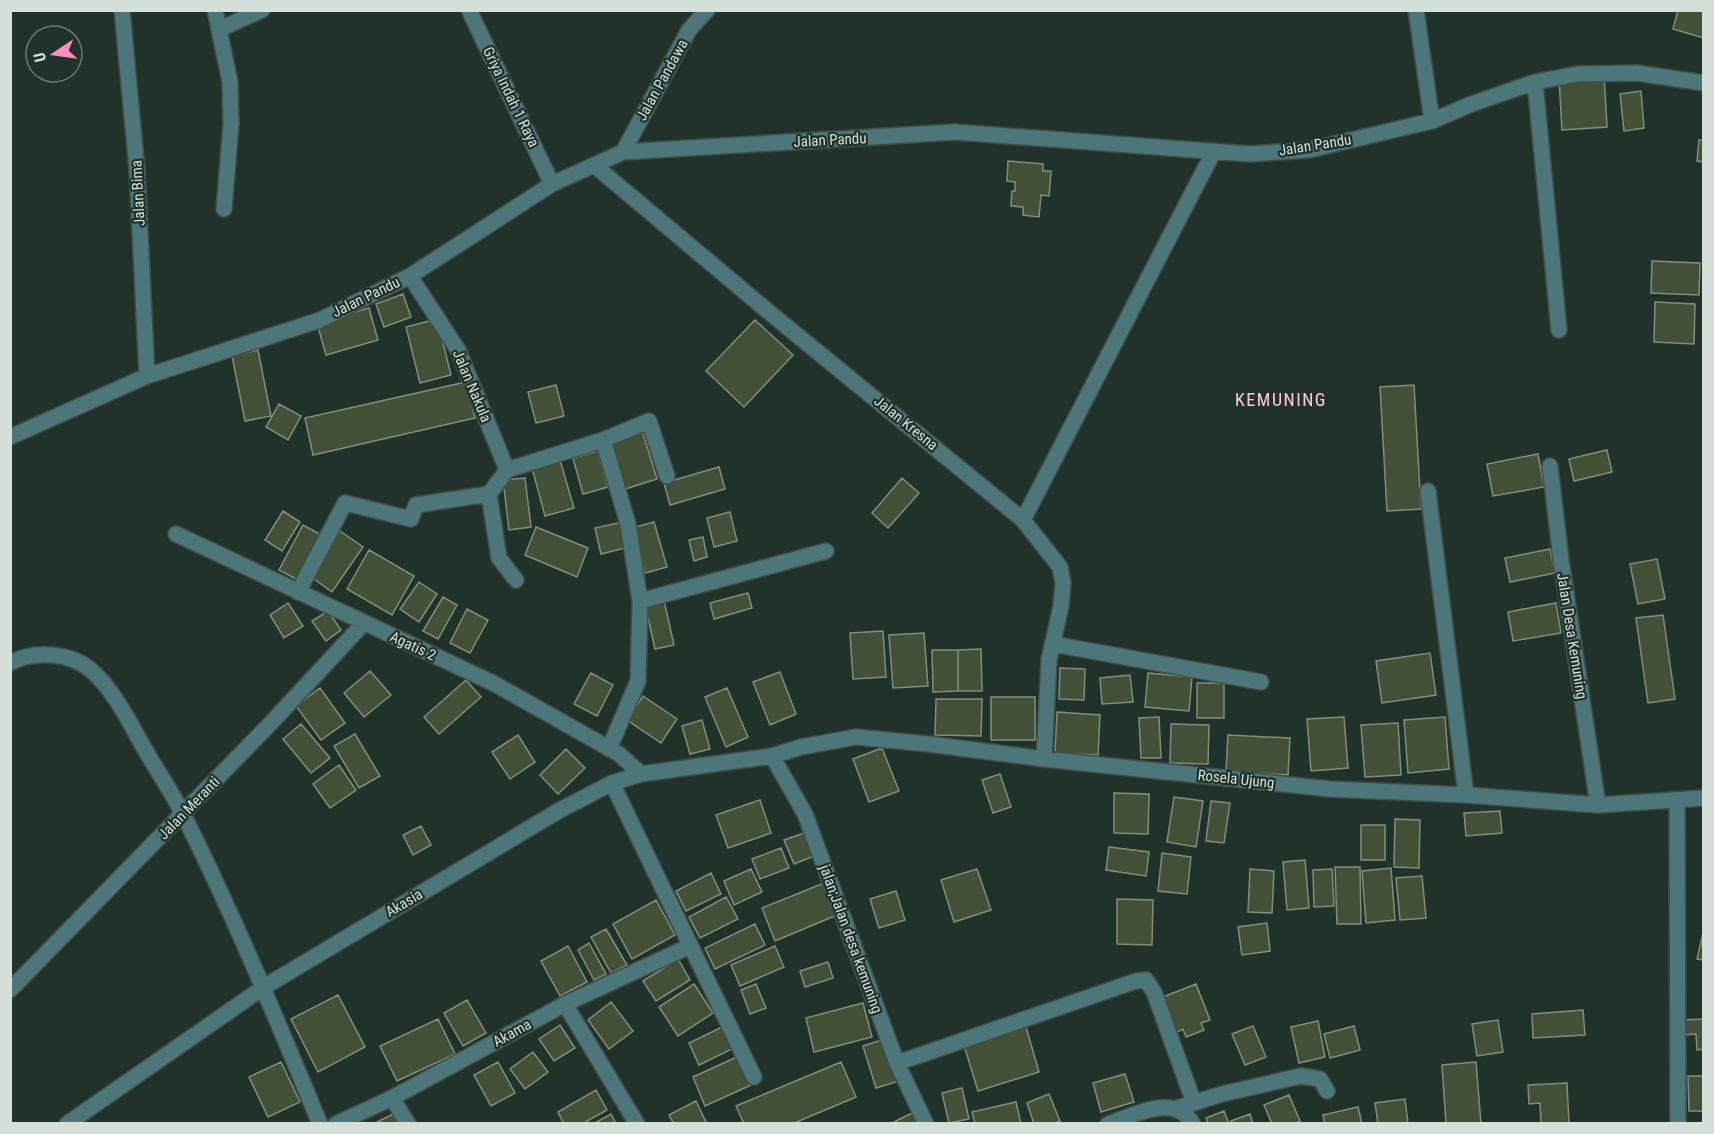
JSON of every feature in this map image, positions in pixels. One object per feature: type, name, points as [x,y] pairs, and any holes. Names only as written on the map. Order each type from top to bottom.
[{"type":"street","name":"Jalan Bima","points":[[122,10],[137,170],[147,376]]},
{"type":"street","points":[[215,10],[230,82],[231,123],[224,209]]},
{"type":"street","points":[[220,29],[262,10]]},
{"type":"street","name":"Griya Indah 1 Raya","points":[[469,10],[552,184]]},
{"type":"street","name":"Jalan Pandawa","points":[[623,152],[689,30],[707,10]]},
{"type":"street","points":[[1416,10],[1432,121]]},
{"type":"street","name":"Jalan Pandu","points":[[10,437],[147,376],[320,320],[410,276],[552,184],[623,152],[955,132],[1249,154],[1309,150],[1432,121],[1469,105],[1535,82],[1578,74],[1637,73],[1704,83]]},
{"type":"street","points":[[1535,82],[1559,330]]},
{"type":"street","points":[[1023,520],[1214,151]]},
{"type":"street","name":"Jalan Kresna","points":[[594,165],[770,313],[1023,520],[1060,567],[1063,583],[1061,606],[1049,660],[1044,759]]},
{"type":"street","name":"Jalan Nakula","points":[[410,276],[458,350],[507,470]]},
{"type":"street","points":[[298,592],[345,503],[411,519],[416,505],[489,494],[507,470],[603,440],[649,422],[667,476]]},
{"type":"street","points":[[603,440],[628,524],[640,601],[638,681],[609,749]]},
{"type":"street","name":"Jalan Desa Kemuning","points":[[1550,466],[1561,560],[1598,805]]},
{"type":"street","points":[[1428,491],[1466,795]]},
{"type":"street","points":[[489,494],[499,558],[516,580]]},
{"type":"street","name":"Agatis 2","points":[[176,534],[493,683],[609,749],[632,764],[641,774]]},
{"type":"street","points":[[640,601],[826,551]]},
{"type":"street","name":"Jalan Meranti","points":[[10,990],[183,814],[364,623]]},
{"type":"street","points":[[1053,644],[1261,682]]},
{"type":"street","points":[[10,663],[21,657],[46,655],[66,657],[90,669],[109,689],[183,814],[264,987],[320,1124]]},
{"type":"street","name":"Rosela Ujung","points":[[772,756],[801,747],[856,737],[1330,789],[1466,795],[1598,805],[1704,798]]},
{"type":"street","name":"Akasia","points":[[67,1124],[264,987],[560,810],[612,783],[641,774],[772,756]]},
{"type":"street","name":"jalan;Jalan desa kemuning","points":[[772,756],[805,814],[897,1063],[927,1124]]},
{"type":"street","points":[[612,783],[754,1077]]},
{"type":"street","points":[[1677,800],[1677,1124]]},
{"type":"street","name":"Akama","points":[[336,1124],[392,1098],[566,1004],[690,946]]},
{"type":"street","points":[[897,1063],[1136,981],[1146,980],[1154,992],[1194,1103]]},
{"type":"street","points":[[566,1004],[637,1124]]},
{"type":"street","points":[[1177,1108],[1222,1094],[1301,1076],[1320,1079],[1327,1091]]},
{"type":"street","points":[[392,1098],[408,1124]]},
{"type":"street","points":[[1108,1124],[1166,1106],[1185,1112],[1193,1124]]},
{"type":"building","points":[[1678,10],[1704,10],[1704,38],[1673,29]]},
{"type":"building","points":[[1604,75],[1607,127],[1562,130],[1559,78]]},
{"type":"building","points":[[1641,91],[1644,128],[1624,131],[1620,94]]},
{"type":"building","points":[[1699,140],[1704,140],[1704,162],[1697,161]]},
{"type":"building","points":[[1008,161],[1043,164],[1043,171],[1051,171],[1049,196],[1041,195],[1039,217],[1023,215],[1023,207],[1011,206],[1015,182],[1007,181]]},
{"type":"building","points":[[1652,261],[1700,263],[1699,295],[1651,293]]},
{"type":"building","points":[[403,294],[411,317],[384,327],[376,304]]},
{"type":"building","points":[[1655,302],[1695,304],[1694,344],[1654,342]]},
{"type":"building","points":[[369,308],[378,340],[326,355],[317,323]]},
{"type":"building","points":[[437,319],[451,375],[420,383],[406,327]]},
{"type":"building","points":[[755,320],[793,355],[744,407],[706,371]]},
{"type":"building","points":[[258,350],[271,416],[245,421],[232,356]]},
{"type":"building","points":[[466,382],[475,418],[313,455],[305,418]]},
{"type":"building","points":[[556,385],[564,416],[536,423],[528,392]]},
{"type":"building","points":[[1414,385],[1421,509],[1387,511],[1380,387]]},
{"type":"building","points":[[279,404],[301,416],[288,440],[266,427]]},
{"type":"building","points":[[642,430],[657,479],[622,490],[607,440]]},
{"type":"building","points":[[1607,450],[1612,472],[1574,481],[1569,459]]},
{"type":"building","points":[[598,451],[608,487],[583,494],[573,458]]},
{"type":"building","points":[[1538,454],[1544,487],[1493,496],[1487,464]]},
{"type":"building","points":[[560,460],[574,508],[545,516],[532,468]]},
{"type":"building","points":[[719,467],[725,489],[670,505],[664,483]]},
{"type":"building","points":[[525,478],[531,527],[509,530],[503,480]]},
{"type":"building","points":[[902,478],[919,493],[888,528],[872,513]]},
{"type":"building","points":[[283,511],[300,522],[282,551],[265,540]]},
{"type":"building","points":[[730,512],[737,541],[714,547],[707,518]]},
{"type":"building","points":[[623,522],[629,547],[601,554],[595,528]]},
{"type":"building","points":[[654,522],[667,567],[645,573],[632,528]]},
{"type":"building","points":[[303,525],[323,536],[298,580],[279,570]]},
{"type":"building","points":[[536,527],[588,548],[577,577],[525,555]]},
{"type":"building","points":[[340,531],[363,547],[332,592],[310,576]]},
{"type":"building","points":[[703,537],[707,557],[694,561],[689,540]]},
{"type":"building","points":[[1550,549],[1555,573],[1510,582],[1505,558]]},
{"type":"building","points":[[369,550],[414,576],[392,615],[347,589]]},
{"type":"building","points":[[1657,559],[1665,599],[1638,604],[1630,564]]},
{"type":"building","points":[[419,582],[437,594],[419,622],[400,609]]},
{"type":"building","points":[[748,593],[752,608],[714,619],[710,603]]},
{"type":"building","points":[[663,596],[674,645],[655,649],[644,600]]},
{"type":"building","points":[[443,597],[457,605],[438,639],[423,631]]},
{"type":"building","points":[[288,603],[303,626],[284,638],[270,615]]},
{"type":"building","points":[[1556,603],[1561,633],[1513,641],[1508,612]]},
{"type":"building","points":[[467,609],[488,620],[470,653],[450,643]]},
{"type":"building","points":[[328,611],[341,630],[326,641],[312,621]]},
{"type":"building","points":[[1663,615],[1675,699],[1648,703],[1636,618]]},
{"type":"building","points":[[883,631],[886,677],[853,679],[850,633]]},
{"type":"building","points":[[924,633],[928,686],[893,688],[889,635]]},
{"type":"building","points":[[981,649],[982,691],[958,691],[958,650]]},
{"type":"building","points":[[932,650],[958,650],[958,691],[933,692]]},
{"type":"building","points":[[1430,653],[1436,695],[1382,703],[1376,661]]},
{"type":"building","points":[[1060,668],[1085,669],[1084,700],[1059,699]]},
{"type":"building","points":[[370,671],[391,695],[364,717],[344,693]]},
{"type":"building","points":[[780,672],[796,714],[770,725],[753,682]]},
{"type":"building","points":[[591,673],[613,685],[597,716],[574,704]]},
{"type":"building","points":[[1148,673],[1192,677],[1189,711],[1145,707]]},
{"type":"building","points":[[1130,675],[1133,702],[1102,704],[1100,678]]},
{"type":"building","points":[[466,680],[481,697],[439,734],[424,717]]},
{"type":"building","points":[[1197,683],[1224,683],[1224,718],[1197,718]]},
{"type":"building","points":[[320,688],[345,723],[321,740],[296,706]]},
{"type":"building","points":[[727,688],[748,737],[726,747],[705,697]]},
{"type":"building","points":[[643,696],[677,719],[661,743],[627,720]]},
{"type":"building","points":[[991,697],[1035,697],[1035,740],[991,740]]},
{"type":"building","points":[[936,699],[982,699],[981,736],[935,735]]},
{"type":"building","points":[[1057,712],[1100,715],[1098,755],[1055,753]]},
{"type":"building","points":[[1159,717],[1161,758],[1141,758],[1139,718]]},
{"type":"building","points":[[1344,717],[1348,768],[1311,771],[1307,719]]},
{"type":"building","points":[[1445,717],[1449,769],[1408,773],[1404,720]]},
{"type":"building","points":[[702,720],[710,749],[690,754],[682,726]]},
{"type":"building","points":[[1398,723],[1401,775],[1365,777],[1361,725]]},
{"type":"building","points":[[301,724],[330,758],[311,773],[283,739]]},
{"type":"building","points":[[1171,724],[1209,725],[1208,764],[1170,763]]},
{"type":"building","points":[[355,734],[380,776],[359,788],[334,746]]},
{"type":"building","points":[[518,735],[535,762],[510,779],[492,752]]},
{"type":"building","points":[[1228,735],[1290,738],[1288,775],[1226,771]]},
{"type":"building","points":[[882,748],[899,791],[869,802],[853,759]]},
{"type":"building","points":[[566,749],[585,768],[558,794],[540,775]]},
{"type":"building","points":[[339,765],[356,790],[330,808],[313,784]]},
{"type":"building","points":[[1000,774],[1011,807],[993,813],[982,780]]},
{"type":"building","points":[[1114,793],[1149,794],[1148,834],[1114,833]]},
{"type":"building","points":[[1174,797],[1203,801],[1196,847],[1167,842]]},
{"type":"building","points":[[760,800],[771,833],[728,848],[716,815]]},
{"type":"building","points":[[1211,801],[1230,803],[1224,843],[1206,841]]},
{"type":"building","points":[[1500,811],[1502,833],[1466,836],[1464,813]]},
{"type":"building","points":[[1395,819],[1420,820],[1419,868],[1394,867]]},
{"type":"building","points":[[1361,825],[1385,825],[1385,860],[1361,860]]},
{"type":"building","points":[[421,826],[431,845],[413,855],[403,835]]},
{"type":"building","points":[[804,833],[814,856],[794,864],[784,840]]},
{"type":"building","points":[[1109,847],[1149,852],[1146,876],[1106,870]]},
{"type":"building","points":[[781,848],[789,868],[760,879],[752,859]]},
{"type":"building","points":[[1162,853],[1191,857],[1187,894],[1158,891]]},
{"type":"building","points":[[1305,860],[1309,908],[1287,910],[1283,862]]},
{"type":"building","points":[[1335,867],[1360,867],[1361,924],[1337,924]]},
{"type":"building","points":[[1391,868],[1395,920],[1366,923],[1362,871]]},
{"type":"building","points":[[751,869],[762,892],[734,905],[724,881]]},
{"type":"building","points":[[977,869],[991,910],[954,922],[941,880]]},
{"type":"building","points":[[1250,869],[1274,871],[1272,913],[1248,912]]},
{"type":"building","points":[[1332,869],[1334,906],[1314,907],[1313,870]]},
{"type":"building","points":[[711,873],[721,894],[686,911],[676,891]]},
{"type":"building","points":[[1422,876],[1426,918],[1400,920],[1396,878]]},
{"type":"building","points":[[824,883],[837,915],[775,941],[762,908]]},
{"type":"building","points":[[896,891],[905,920],[879,928],[870,899]]},
{"type":"building","points":[[726,897],[738,919],[700,938],[689,917]]},
{"type":"building","points":[[1117,899],[1153,900],[1152,945],[1117,944]]},
{"type":"building","points":[[656,900],[675,935],[632,959],[613,924]]},
{"type":"building","points":[[1267,923],[1270,951],[1242,955],[1238,927]]},
{"type":"building","points":[[755,924],[765,945],[715,969],[705,948]]},
{"type":"building","points":[[606,929],[627,965],[611,973],[591,937]]},
{"type":"building","points":[[1704,929],[1704,960],[1697,959]]},
{"type":"building","points":[[589,943],[606,974],[594,980],[578,950]]},
{"type":"building","points":[[568,946],[587,982],[560,996],[541,961]]},
{"type":"building","points":[[775,946],[784,967],[740,986],[731,965]]},
{"type":"building","points":[[678,959],[690,980],[656,1001],[643,981]]},
{"type":"building","points":[[828,962],[833,978],[805,987],[800,971]]},
{"type":"building","points":[[694,984],[713,1013],[678,1036],[659,1007]]},
{"type":"building","points":[[756,984],[766,1008],[750,1014],[741,990]]},
{"type":"building","points":[[1196,984],[1210,1020],[1201,1023],[1204,1030],[1186,1037],[1183,1029],[1177,1032],[1163,997]]},
{"type":"building","points":[[338,995],[365,1047],[318,1072],[291,1019]]},
{"type":"building","points":[[467,1000],[486,1033],[463,1046],[444,1013]]},
{"type":"building","points":[[611,1002],[633,1031],[609,1049],[588,1020]]},
{"type":"building","points":[[863,1003],[872,1037],[814,1052],[806,1018]]},
{"type":"building","points":[[1583,1010],[1585,1035],[1533,1038],[1532,1014]]},
{"type":"building","points":[[438,1019],[455,1054],[397,1081],[380,1046]]},
{"type":"building","points":[[1704,1019],[1704,1049],[1697,1050],[1696,1034],[1684,1035],[1683,1020]]},
{"type":"building","points":[[1498,1020],[1503,1052],[1477,1056],[1472,1024]]},
{"type":"building","points":[[1318,1021],[1325,1057],[1299,1063],[1291,1027]]},
{"type":"building","points":[[560,1025],[575,1048],[554,1061],[539,1039]]},
{"type":"building","points":[[724,1026],[734,1048],[699,1065],[689,1043]]},
{"type":"building","points":[[1253,1026],[1266,1057],[1245,1065],[1232,1034]]},
{"type":"building","points":[[1354,1026],[1360,1050],[1330,1058],[1324,1034]]},
{"type":"building","points":[[1026,1027],[1039,1072],[978,1091],[964,1045]]},
{"type":"building","points":[[885,1039],[899,1081],[876,1088],[863,1046]]},
{"type":"building","points":[[533,1052],[548,1072],[525,1089],[510,1069]]},
{"type":"building","points":[[739,1056],[751,1085],[705,1106],[693,1077]]},
{"type":"building","points":[[281,1062],[300,1102],[268,1117],[249,1077]]},
{"type":"building","points":[[498,1062],[515,1093],[491,1106],[474,1075]]},
{"type":"building","points":[[841,1062],[856,1097],[792,1124],[744,1124],[736,1106]]},
{"type":"building","points":[[1476,1062],[1481,1124],[1446,1124],[1442,1065]]},
{"type":"building","points":[[1125,1074],[1134,1102],[1101,1112],[1093,1083]]},
{"type":"building","points":[[1688,1076],[1704,1076],[1704,1111],[1689,1111]]},
{"type":"building","points":[[1567,1083],[1569,1124],[1541,1124],[1540,1103],[1529,1104],[1528,1085]]},
{"type":"building","points":[[962,1088],[969,1119],[949,1123],[942,1093]]},
{"type":"building","points":[[596,1090],[607,1110],[582,1124],[564,1124],[558,1112]]},
{"type":"building","points":[[1049,1094],[1060,1121],[1052,1124],[1034,1124],[1027,1103]]},
{"type":"building","points":[[1289,1095],[1300,1121],[1294,1124],[1272,1124],[1264,1105]]},
{"type":"building","points":[[1405,1099],[1408,1124],[1378,1124],[1375,1103]]},
{"type":"building","points":[[696,1101],[706,1122],[703,1124],[674,1124],[669,1115]]},
{"type":"building","points":[[1016,1102],[1021,1124],[975,1124],[972,1112]]},
{"type":"building","points":[[1358,1107],[1362,1124],[1325,1124],[1323,1115]]},
{"type":"building","points":[[1224,1111],[1229,1124],[1208,1124],[1206,1118]]},
{"type":"building","points":[[912,1113],[917,1124],[890,1124]]},
{"type":"building","points":[[393,1114],[398,1124],[373,1124]]},
{"type":"building","points":[[611,1114],[616,1124],[593,1124]]},
{"type":"building","points":[[1250,1114],[1253,1124],[1232,1124],[1231,1121]]},
{"type":"district","name":"KEMUNING","points":[[1281,399]]}]
